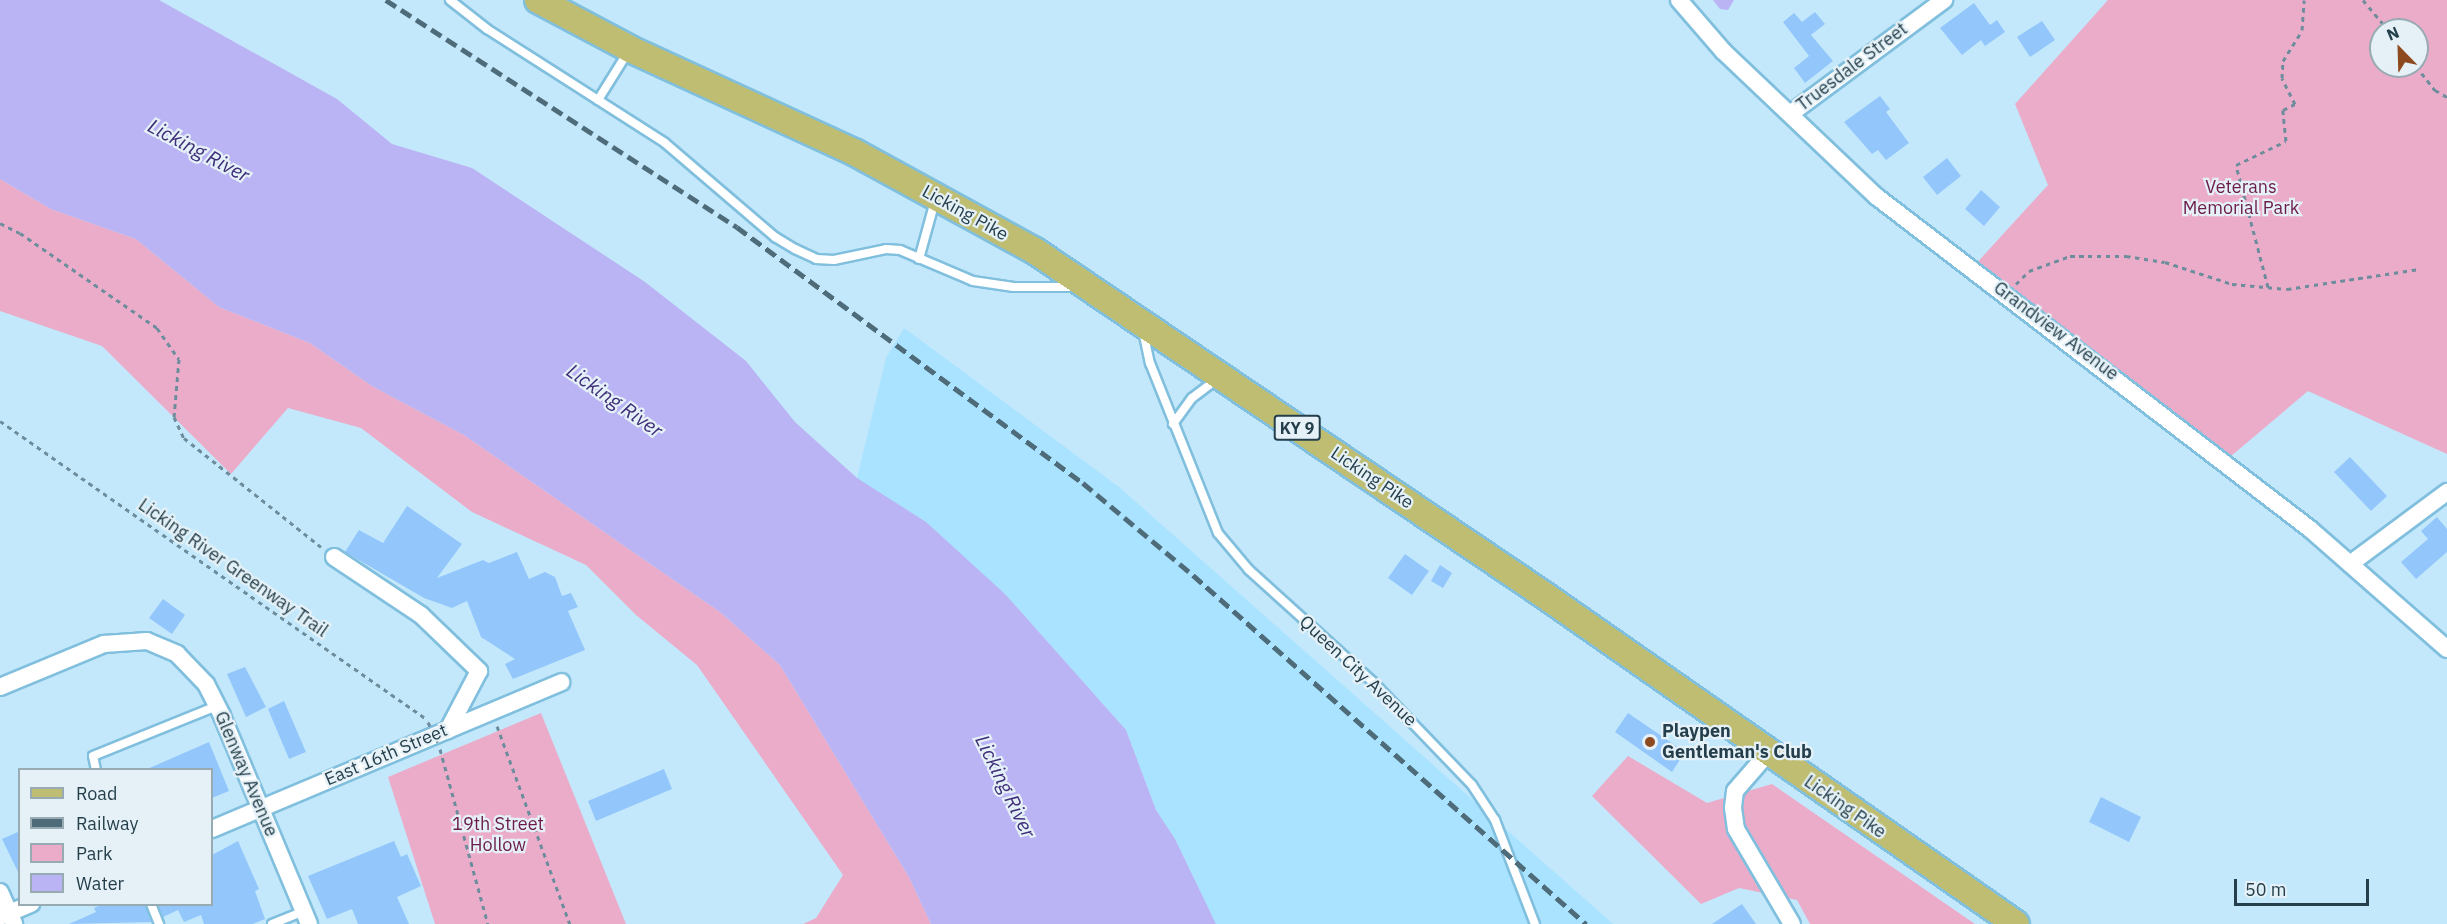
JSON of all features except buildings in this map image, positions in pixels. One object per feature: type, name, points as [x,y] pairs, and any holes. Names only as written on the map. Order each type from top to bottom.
[{"type":"main road","name":"Licking Pike","points":[[538,0],[630,49],[754,103],[1035,251],[1084,287],[1535,589],[2016,924]]},
{"type":"street","name":"Grandview Avenue","points":[[1679,0],[1723,51],[1877,196],[2007,294],[2350,564],[2447,649]]},
{"type":"street","name":"Truesdale Street","points":[[1790,114],[1944,0]]},
{"type":"street","points":[[2350,564],[2447,492]]},
{"type":"street","points":[[334,557],[422,615],[479,671],[448,730]]},
{"type":"street","name":"Glenway Avenue","points":[[0,687],[104,645],[147,641],[157,644],[188,663],[217,706],[306,918]]},
{"type":"street","name":"East 16th Street","points":[[213,829],[561,682]]},
{"type":"street","points":[[1768,753],[1735,792],[1733,808],[1736,829],[1792,924]]},
{"type":"street","points":[[0,892],[8,918],[28,906]]},
{"type":"lane","points":[[457,2],[598,100],[665,143],[775,237],[816,259],[834,260],[886,249],[919,259],[973,281],[1014,287],[1084,287]]},
{"type":"lane","points":[[598,100],[630,49]]},
{"type":"lane","points":[[919,259],[936,197]]},
{"type":"lane","name":"Queen City Avenue","points":[[1141,325],[1150,363],[1218,533],[1249,570],[1428,737],[1490,810],[1535,924]]},
{"type":"lane","points":[[1173,424],[1192,398],[1220,378]]},
{"type":"lane","points":[[96,768],[93,756],[217,706]]},
{"type":"lane","points":[[152,906],[159,924]]},
{"type":"lane","points":[[272,924],[306,918]]},
{"type":"path","points":[[2268,287],[2236,165],[2274,150],[2286,141],[2283,110],[2295,104],[2282,78],[2283,62],[2302,30],[2304,0]]},
{"type":"path","points":[[2363,0],[2378,18]]},
{"type":"path","points":[[2426,78],[2435,90],[2447,97]]},
{"type":"path","points":[[0,223],[20,232],[157,328],[179,359],[174,417],[184,438],[334,557]]},
{"type":"path","points":[[2007,294],[2029,271],[2070,256],[2126,256],[2165,262],[2232,284],[2287,289],[2420,269]]},
{"type":"path","name":"Licking River Greenway Trail","points":[[0,421],[428,722],[439,745],[488,924]]},
{"type":"path","points":[[492,711],[570,924]]},
{"type":"shaded area","points":[[904,328],[1119,487],[1613,924],[1216,924],[1175,839],[1156,810],[1126,730],[1005,594],[857,478],[886,358]]},
{"type":"green space","name":"Veterans Memorial Park","points":[[2108,0],[2447,0],[2447,454],[2308,391],[2224,462],[1973,267],[2048,185],[2015,104]]},
{"type":"green space","points":[[0,179],[51,209],[136,239],[219,307],[310,343],[372,386],[464,435],[720,612],[780,665],[909,877],[931,924],[803,924],[816,918],[843,875],[697,665],[636,615],[586,565],[472,512],[361,428],[288,408],[231,474],[102,346],[0,311]]},
{"type":"green space","name":"19th Street Hollow","points":[[541,713],[626,924],[435,924],[388,777]]},
{"type":"green space","points":[[1628,756],[1707,803],[1772,784],[1975,924],[1810,924],[1797,900],[1739,888],[1701,904],[1592,796]]},
{"type":"water","name":"Licking River","points":[[0,0],[159,0],[337,99],[392,144],[472,168],[645,282],[746,361],[795,422],[857,478],[926,522],[1005,594],[1126,730],[1156,810],[1175,839],[1216,924],[931,924],[909,877],[780,665],[720,612],[464,435],[372,386],[310,343],[219,307],[136,239],[51,209],[0,179]]},
{"type":"water","points":[[1713,0],[1734,0],[1728,10],[1720,9]]},
{"type":"railway","points":[[386,0],[737,227],[1083,483],[1193,575],[1586,924]]},
{"type":"place","name":"Playpen Gentleman's Club","points":[[1650,742]]}]
